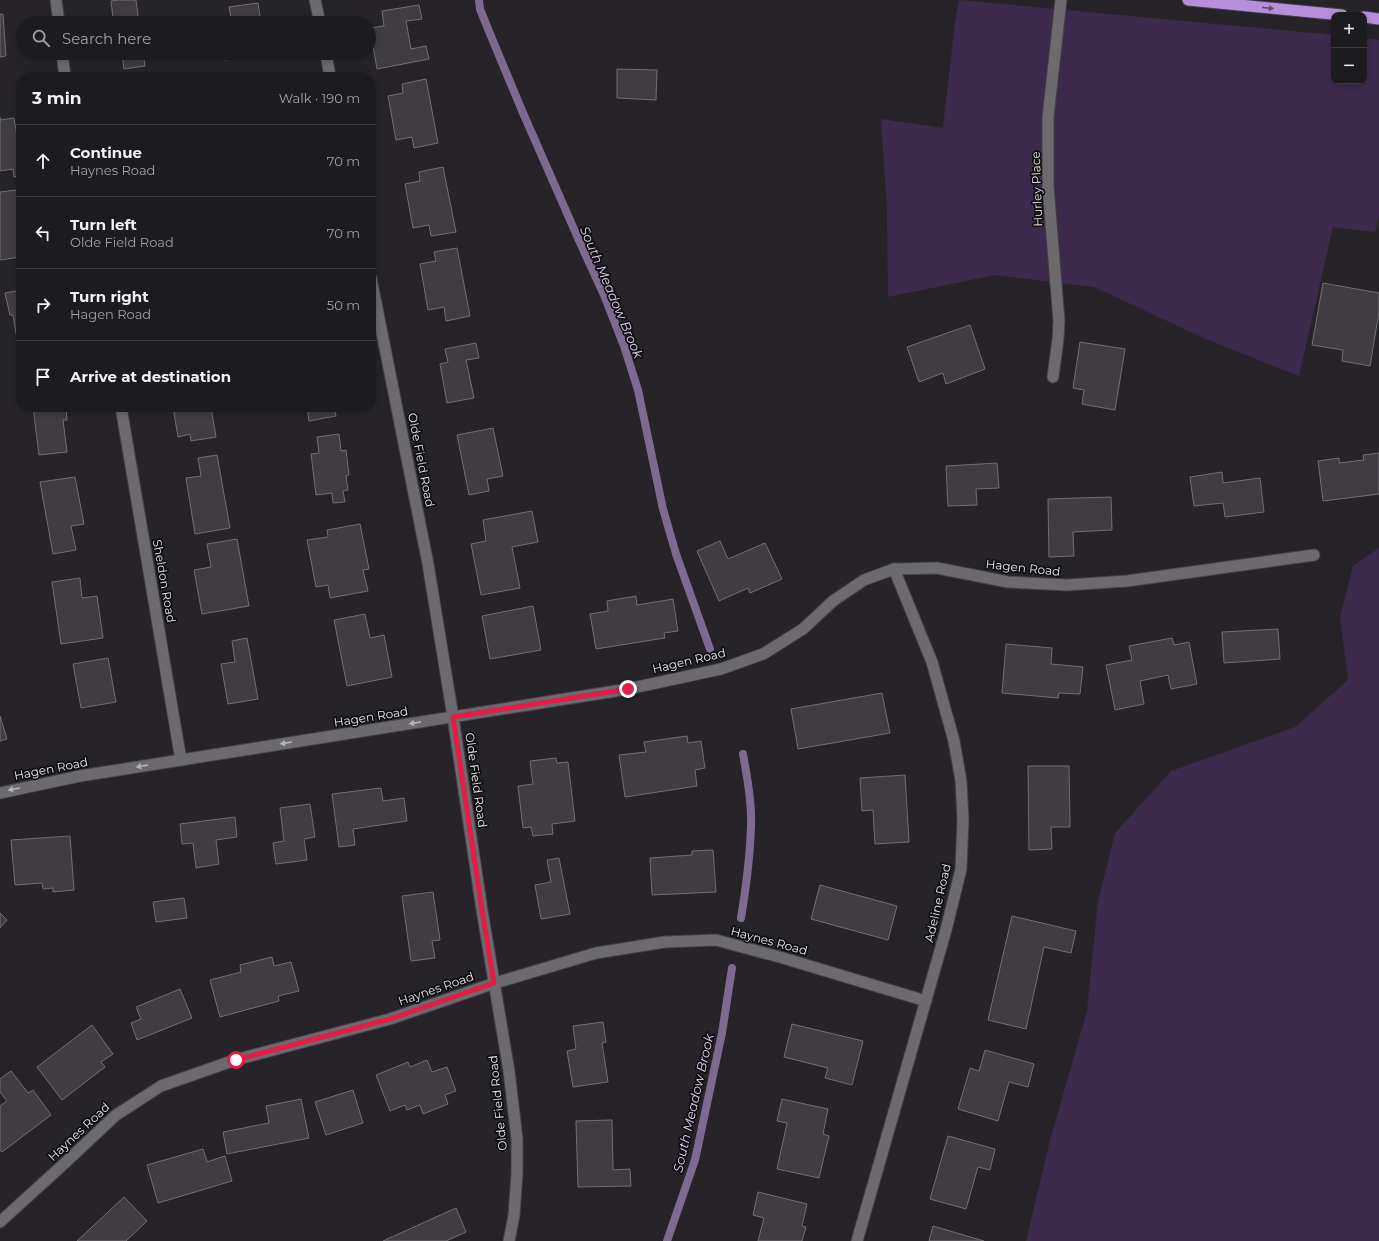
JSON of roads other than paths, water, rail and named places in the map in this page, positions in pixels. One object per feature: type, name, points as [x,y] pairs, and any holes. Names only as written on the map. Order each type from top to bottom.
[{"type":"highway","points":[[1188,0],[1331,14]]},
{"type":"highway","points":[[1367,17],[1379,19]]},
{"type":"street","points":[[56,0],[58,16]]},
{"type":"street","points":[[315,0],[318,16]]},
{"type":"street","name":"Hurley Place","points":[[1053,377],[1058,339],[1058,300],[1048,186],[1048,116],[1061,0]]},
{"type":"street","points":[[63,60],[64,72]]},
{"type":"street","points":[[327,60],[329,72]]},
{"type":"street","name":"Olde Field Road","points":[[376,303],[419,515],[453,717],[482,910],[509,1071],[517,1139],[517,1174],[514,1215],[509,1241]]},
{"type":"street","name":"Sheldon Road","points":[[122,412],[181,760]]},
{"type":"street","name":"Hagen Road","points":[[0,793],[80,776],[628,689],[721,669],[763,654],[803,629],[834,601],[864,580],[894,570],[937,568],[1008,582],[1067,585],[1127,581],[1314,555]]},
{"type":"street","name":"Adeline Road","points":[[857,1241],[946,930],[961,869],[963,820],[962,781],[954,741],[932,662],[894,570]]},
{"type":"street","name":"Haynes Road","points":[[0,1222],[116,1115],[161,1086],[236,1060],[390,1019],[494,983],[596,953],[665,942],[716,940],[926,1000]]},
{"type":"waterway","name":"South Meadow Brook","points":[[479,0],[480,9],[523,113],[604,295],[624,346],[638,390],[663,509],[676,554],[710,649]]},
{"type":"waterway","name":"South Meadow Brook","points":[[741,918],[748,872],[751,826],[750,799],[743,754]]},
{"type":"waterway","name":"South Meadow Brook","points":[[667,1241],[695,1160],[722,1033],[732,968]]}]
